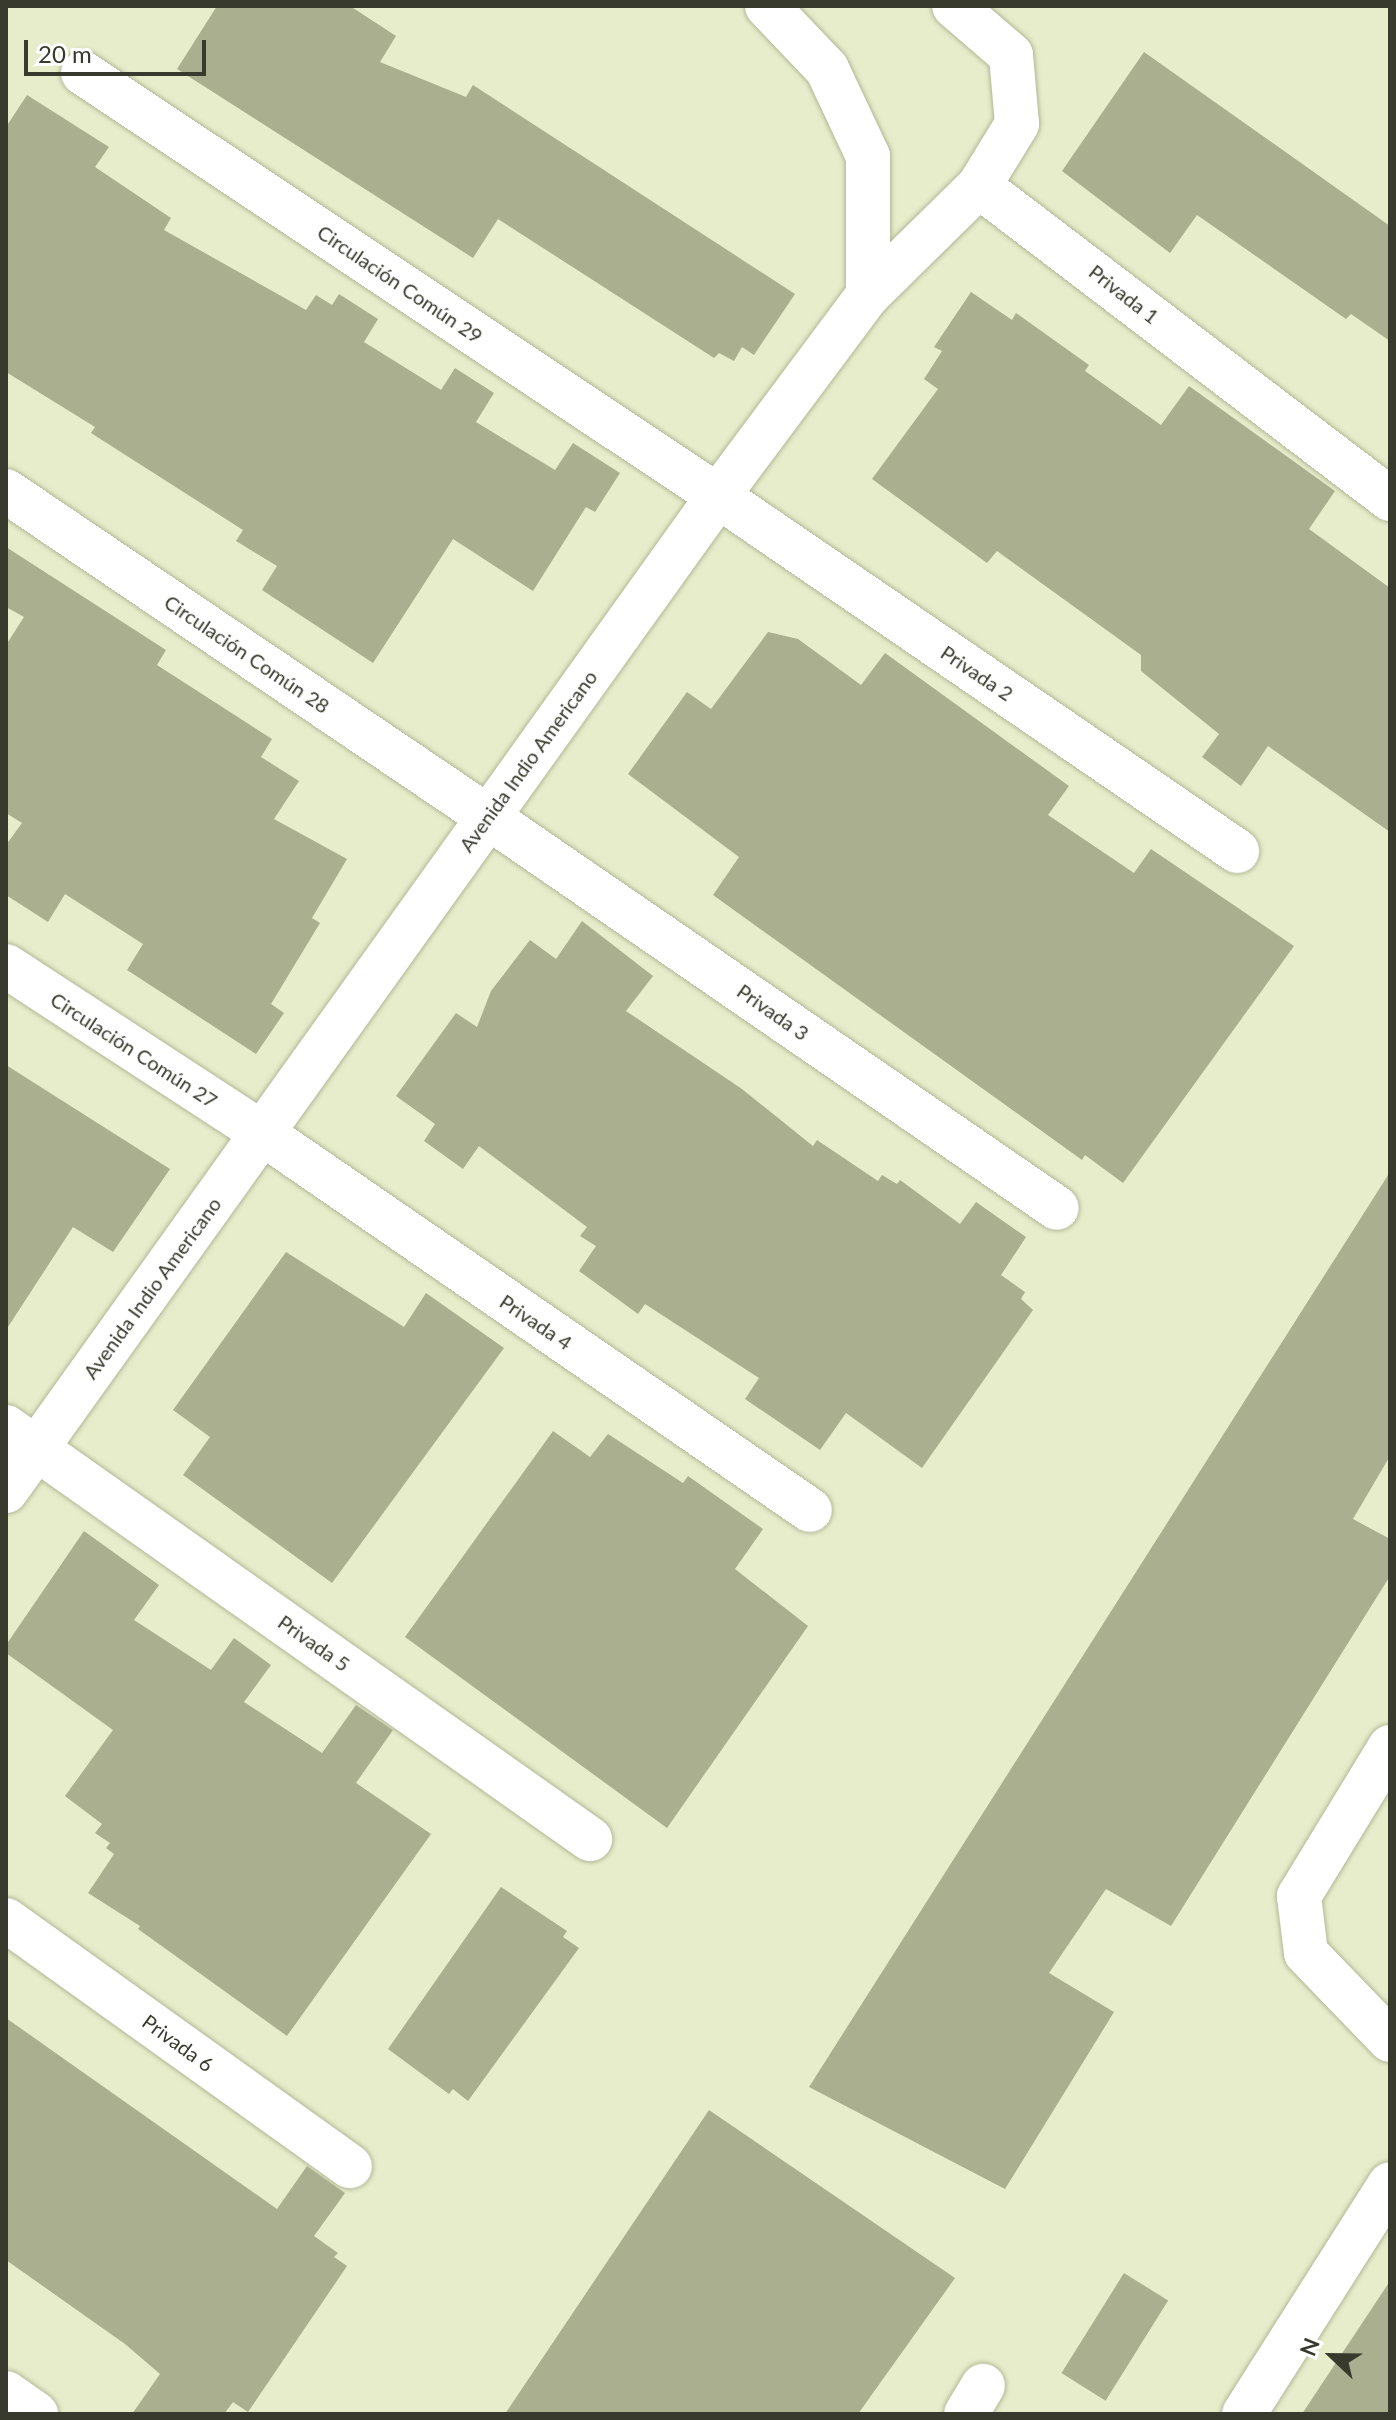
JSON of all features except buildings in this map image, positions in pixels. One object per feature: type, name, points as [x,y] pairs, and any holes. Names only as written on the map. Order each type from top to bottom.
[{"type":"street","points":[[767,6],[827,69],[868,156],[868,295]]},
{"type":"street","points":[[868,295],[979,186],[1017,124],[1011,55],[954,6]]},
{"type":"street","name":"Circulación Común 29","points":[[83,73],[718,496]]},
{"type":"street","name":"Privada 1","points":[[979,186],[1390,499]]},
{"type":"street","name":"Avenida Indio Americano","points":[[6,1491],[22,1437],[262,1133],[718,496],[868,295]]},
{"type":"street","name":"Circulación Común 28","points":[[6,491],[488,817]]},
{"type":"street","name":"Privada 2","points":[[718,496],[1237,851]]},
{"type":"street","name":"Privada 3","points":[[488,817],[1057,1208]]},
{"type":"street","name":"Circulación Común 27","points":[[6,966],[262,1133]]},
{"type":"street","name":"Privada 4","points":[[262,1133],[810,1510]]},
{"type":"street","name":"Privada 5","points":[[22,1437],[590,1839]]},
{"type":"street","points":[[1390,1747],[1299,1896],[1306,1953],[1390,2040]]},
{"type":"street","name":"Privada 6","points":[[6,1920],[350,2166]]},
{"type":"street","points":[[1244,2414],[1390,2184]]},
{"type":"street","points":[[6,2393],[36,2414]]}]
